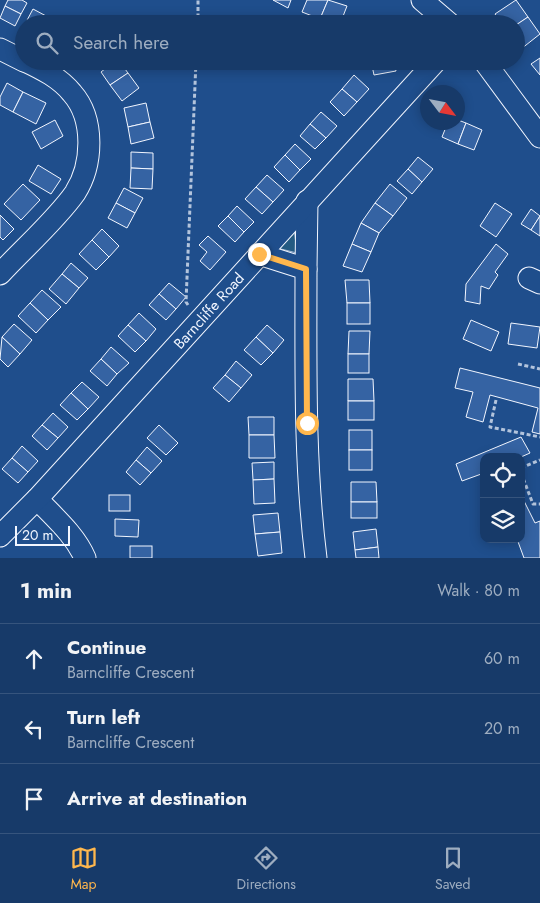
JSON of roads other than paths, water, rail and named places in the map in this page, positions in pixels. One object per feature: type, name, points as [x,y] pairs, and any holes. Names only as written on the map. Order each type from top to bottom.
[{"type":"street","points":[[422,0],[440,15]]},
{"type":"street","points":[[0,49],[15,56]]},
{"type":"street","points":[[0,274],[75,193],[84,176],[88,158],[87,124],[81,107],[73,93],[44,70]]},
{"type":"street","name":"Barncliffe Road","points":[[0,536],[37,499],[198,324],[259,254],[428,70]]},
{"type":"street","points":[[491,70],[537,127]]},
{"type":"street","points":[[307,201],[307,423],[310,513],[316,558]]},
{"type":"street","points":[[259,254],[306,269]]},
{"type":"street","points":[[37,499],[80,547],[86,558]]}]
